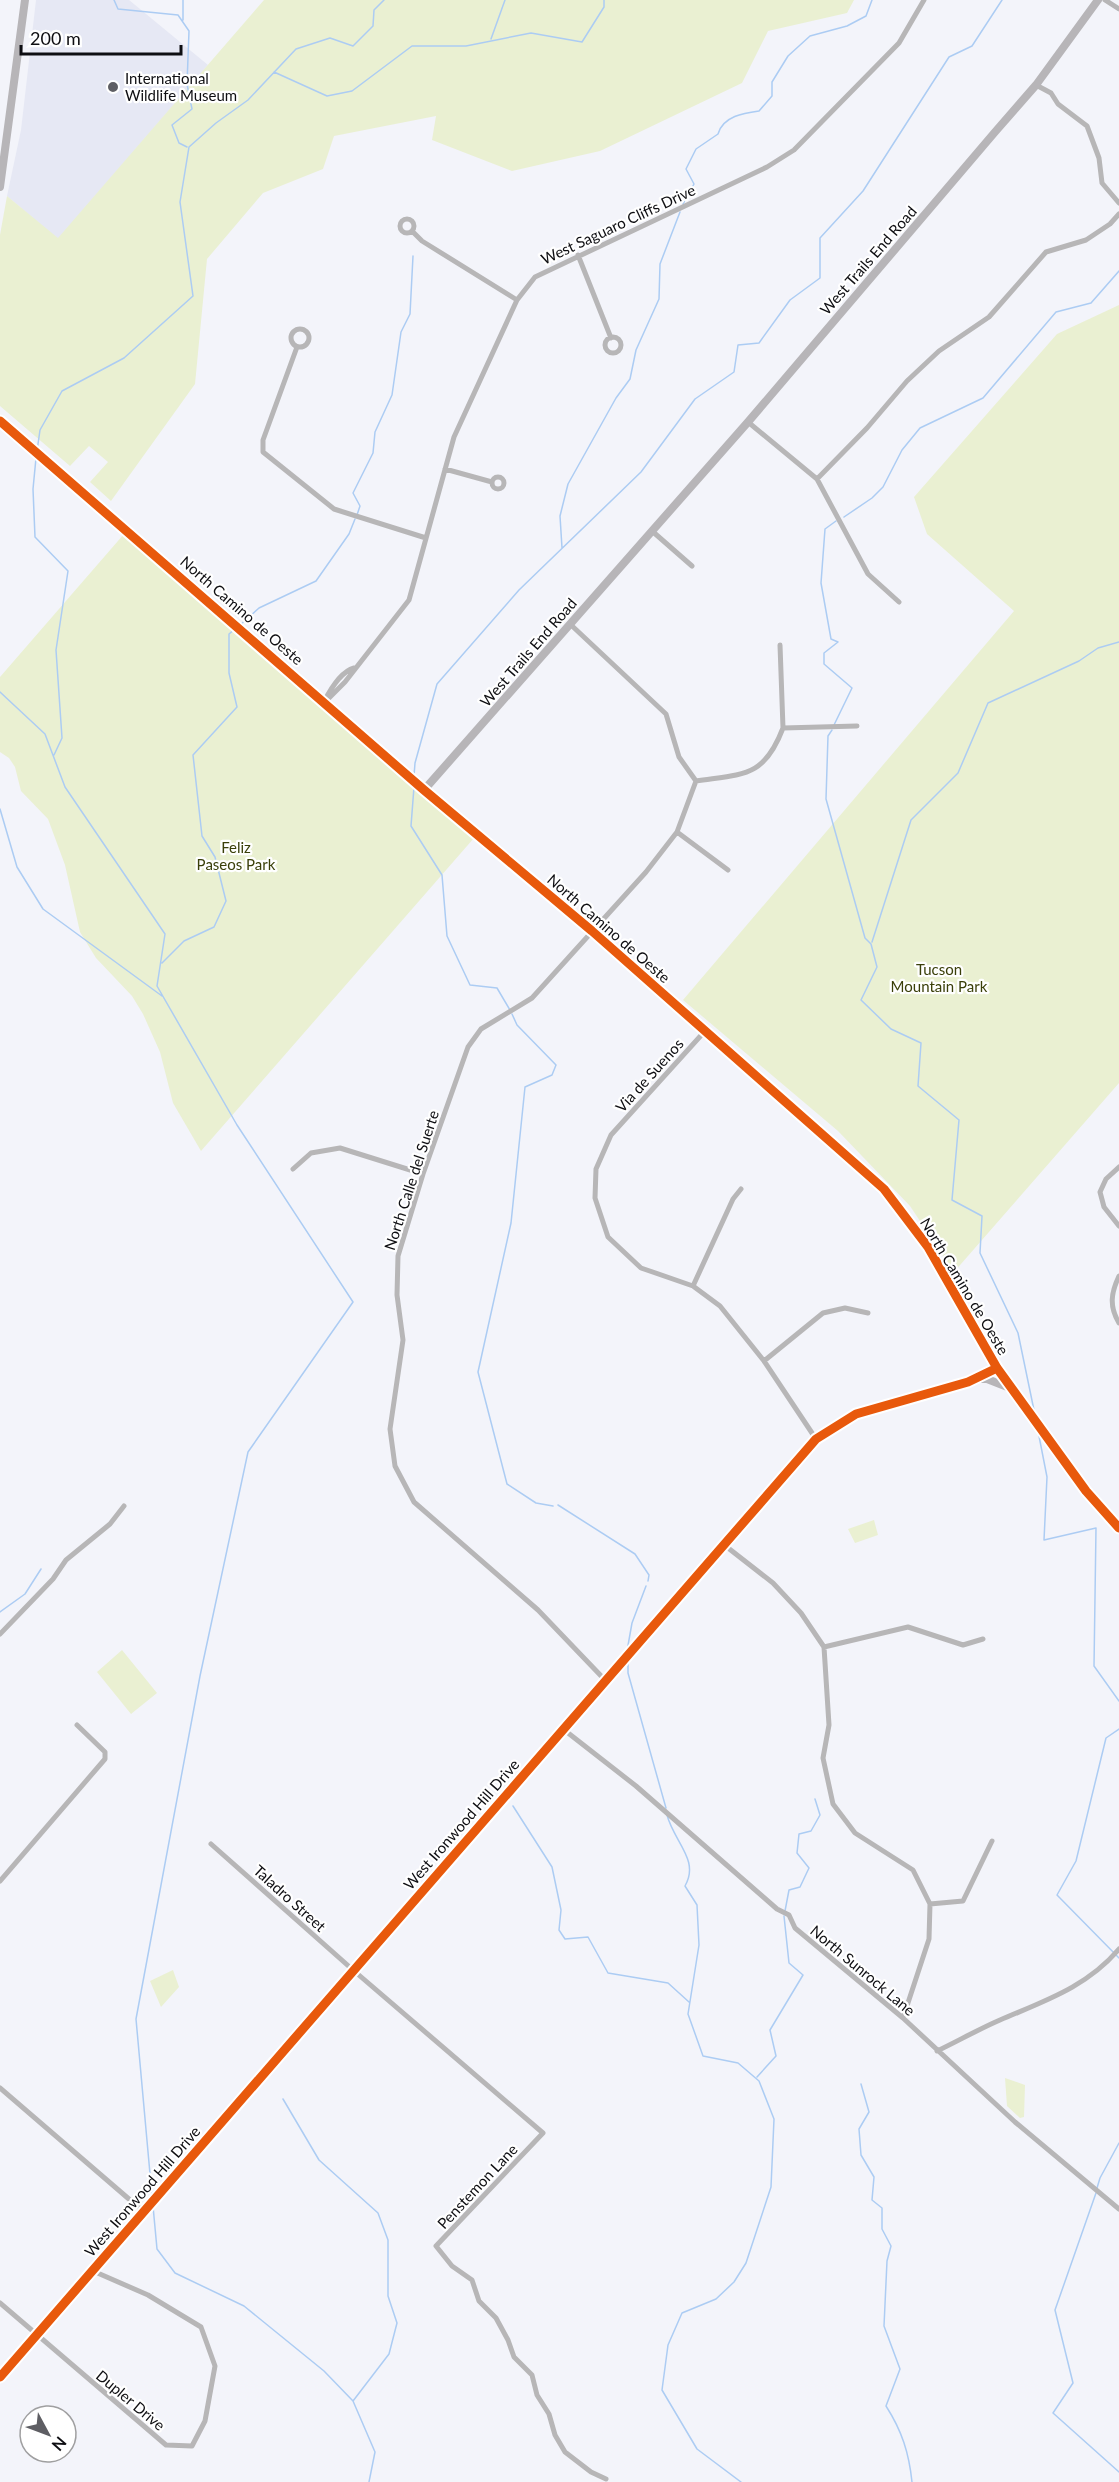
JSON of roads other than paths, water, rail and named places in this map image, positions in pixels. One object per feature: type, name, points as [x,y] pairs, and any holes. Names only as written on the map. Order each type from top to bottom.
[{"type":"street","points":[[0,187],[26,0]]},
{"type":"street","name":"West Saguaro Cliffs Drive","points":[[324,703],[332,697],[409,600],[454,437],[517,300],[535,277],[767,167],[794,150],[898,43],[924,0]]},
{"type":"street","name":"West Trails End Road","points":[[424,790],[748,422],[1036,84],[1098,0]]},
{"type":"street","points":[[1105,0],[1119,9]]},
{"type":"street","points":[[1036,84],[1051,93],[1059,104],[1087,126],[1098,158],[1102,183],[1119,203]]},
{"type":"street","points":[[817,479],[867,428],[907,381],[939,351],[989,317],[1046,252],[1086,240],[1110,224],[1119,214]]},
{"type":"street","points":[[412,231],[422,241],[517,300]]},
{"type":"street","points":[[578,255],[611,338]]},
{"type":"street","points":[[262,449],[297,347]]},
{"type":"street","name":"North Camino de Oeste","points":[[0,421],[424,790],[591,931],[884,1189],[928,1247],[997,1368],[1086,1491],[1119,1528]]},
{"type":"street","points":[[748,422],[817,479],[868,574],[900,602]]},
{"type":"street","points":[[255,451],[262,449]]},
{"type":"street","points":[[262,449],[267,456],[334,509],[426,538]]},
{"type":"street","points":[[446,469],[492,482]]},
{"type":"street","points":[[652,531],[692,566]]},
{"type":"street","points":[[570,624],[666,714],[679,757],[696,781],[747,774],[763,763],[775,750],[783,728],[780,645]]},
{"type":"street","points":[[783,728],[857,726]]},
{"type":"street","name":"North Calle del Suerte","points":[[605,1680],[538,1610],[414,1502],[395,1466],[390,1429],[403,1340],[397,1295],[398,1256],[423,1174],[468,1047],[481,1029],[532,998],[677,832],[696,781]]},
{"type":"street","points":[[677,832],[728,870]]},
{"type":"street","name":"Via de Suenos","points":[[705,1031],[611,1135],[596,1169],[595,1198],[608,1237],[641,1268],[693,1286],[720,1306],[764,1361],[816,1439]]},
{"type":"street","points":[[293,1169],[311,1153],[340,1148],[423,1174]]},
{"type":"street","points":[[1119,1167],[1106,1179],[1100,1192],[1104,1207],[1119,1226]]},
{"type":"street","points":[[693,1286],[733,1199],[741,1189]]},
{"type":"street","points":[[1119,1276],[1111,1305],[1119,1323]]},
{"type":"street","points":[[764,1361],[824,1313],[845,1308],[868,1313]]},
{"type":"street","name":"West Ironwood Hill Drive","points":[[0,2377],[816,1439],[855,1414],[975,1379],[997,1368]]},
{"type":"street","points":[[975,1379],[987,1379],[1013,1390]]},
{"type":"street","points":[[0,1634],[53,1579],[66,1560],[110,1524],[124,1506]]},
{"type":"street","points":[[723,1544],[772,1583],[801,1613],[824,1647],[829,1725],[823,1758],[833,1804],[855,1833],[913,1870],[930,1904],[929,1939],[903,2018]]},
{"type":"street","points":[[824,1647],[908,1627],[963,1645],[983,1639]]},
{"type":"street","points":[[0,1881],[105,1759],[105,1752],[76,1725]]},
{"type":"street","name":"North Sunrock Lane","points":[[563,1729],[636,1786],[777,1909],[789,1915],[795,1928],[903,2018],[1050,2152],[1119,2209]]},
{"type":"street","points":[[930,1904],[963,1901],[992,1841]]},
{"type":"street","name":"Taladro Street","points":[[211,1844],[353,1970]]},
{"type":"street","points":[[937,2051],[999,2020],[1057,1998],[1085,1979],[1119,1949]]},
{"type":"street","name":"Penstemon Lane","points":[[353,1970],[543,2133],[436,2246],[452,2266],[472,2280],[479,2301],[496,2318],[508,2340],[513,2357],[532,2375],[537,2395],[549,2414],[555,2435],[565,2452],[591,2472],[606,2479]]},
{"type":"street","points":[[0,2088],[144,2212]]},
{"type":"street","name":"Dupler Drive","points":[[37,2335],[166,2445],[192,2446],[205,2421],[215,2366],[201,2327],[148,2295],[93,2271]]},
{"type":"street","points":[[0,2303],[37,2335]]},
{"type":"waterway","points":[[114,0],[118,9],[178,15],[189,31],[187,84],[192,109],[172,125],[179,143],[187,147]]},
{"type":"waterway","points":[[183,0],[183,20]]},
{"type":"waterway","points":[[37,451],[40,430],[62,391],[124,358],[193,296],[180,202],[189,147],[216,123],[248,100],[296,49],[330,38],[353,46],[373,26],[374,10],[384,0]]},
{"type":"waterway","points":[[491,39],[505,0]]},
{"type":"waterway","points":[[274,72],[327,96],[352,91],[412,46],[466,46],[531,33],[582,42],[604,7],[604,0]]},
{"type":"waterway","points":[[683,204],[694,184],[686,169],[696,149],[718,134],[729,119],[759,111],[772,96],[772,82],[788,56],[810,36],[847,26],[866,16],[872,0]]},
{"type":"waterway","points":[[414,776],[415,763],[437,684],[519,590],[641,472],[695,399],[734,372],[738,345],[759,343],[790,300],[820,278],[820,238],[863,191],[949,57],[972,46],[1002,0]]},
{"type":"waterway","points":[[562,548],[560,516],[568,484],[616,398],[630,379],[636,350],[659,299],[660,264],[680,212]]},
{"type":"waterway","points":[[357,515],[360,506],[353,493],[373,453],[375,432],[392,395],[401,332],[410,314],[413,256]]},
{"type":"waterway","points":[[844,517],[872,498],[883,487],[902,450],[920,428],[983,398],[1056,312],[1091,303],[1119,271]]},
{"type":"waterway","points":[[36,458],[33,489],[35,537],[68,571],[56,650],[62,738],[54,755]]},
{"type":"waterway","points":[[239,626],[259,608],[316,581],[349,534],[355,519]]},
{"type":"waterway","points":[[834,725],[852,688],[824,664],[824,653],[838,642],[831,639],[821,583],[825,529],[836,521]]},
{"type":"waterway","points":[[162,963],[184,941],[214,927],[226,901],[215,857],[202,836],[193,755],[237,707],[229,673],[229,634],[235,629]]},
{"type":"waterway","points":[[872,942],[911,820],[958,773],[988,703],[1079,661],[1098,648],[1119,642]]},
{"type":"waterway","points":[[0,692],[45,734],[65,787],[165,934],[157,986],[237,1125],[353,1302],[248,1452],[200,1676],[136,2019],[152,2196]]},
{"type":"waterway","points":[[832,730],[828,736],[826,799],[865,938],[871,944],[877,967],[861,1000],[891,1029],[921,1043],[918,1086],[959,1120],[952,1200],[982,1216],[980,1253],[1018,1333],[1035,1415]]},
{"type":"waterway","points":[[414,787],[411,826],[442,875],[447,936],[470,985],[497,988],[510,1010]]},
{"type":"waterway","points":[[0,809],[17,867],[43,909],[162,996]]},
{"type":"waterway","points":[[512,1014],[517,1025],[556,1065],[552,1075],[525,1087],[511,1223],[478,1372],[507,1484],[536,1503],[553,1506]]},
{"type":"waterway","points":[[1038,1431],[1047,1477],[1044,1540],[1096,1528],[1094,1666],[1119,1701]]},
{"type":"waterway","points":[[558,1505],[635,1554],[649,1575],[648,1581]]},
{"type":"waterway","points":[[0,1612],[25,1594],[41,1569]]},
{"type":"waterway","points":[[627,1651],[632,1623],[646,1586]]},
{"type":"waterway","points":[[628,1659],[628,1673],[666,1808]]},
{"type":"waterway","points":[[1119,1729],[1106,1738],[1076,1861],[1057,1895],[1119,1958]]},
{"type":"waterway","points":[[785,1911],[789,1890],[800,1887],[809,1868],[797,1853],[799,1834],[811,1831],[820,1815],[815,1799]]},
{"type":"waterway","points":[[513,1806],[552,1867],[561,1910],[559,1930],[565,1939],[588,1937],[608,1973],[668,1983],[689,2002]]},
{"type":"waterway","points":[[667,1815],[688,1859],[690,1868],[685,1886],[697,1905],[699,1945],[688,2014],[703,2056],[738,2063],[759,2081],[774,2119],[771,2187],[746,2263],[734,2282],[716,2299],[682,2313],[668,2345],[662,2390],[697,2449],[741,2482]]},
{"type":"waterway","points":[[757,2077],[776,2056],[770,2030],[803,1975],[789,1963],[784,1916]]},
{"type":"waterway","points":[[861,2084],[869,2112],[859,2129],[861,2155],[874,2177],[872,2200],[882,2208],[882,2229],[891,2246],[887,2261],[884,2326],[900,2369],[886,2406],[904,2442],[912,2482]]},
{"type":"waterway","points":[[283,2099],[319,2160],[378,2213],[388,2240],[388,2296],[397,2323],[389,2354],[353,2401]]},
{"type":"waterway","points":[[1097,2188],[1119,2143]]},
{"type":"waterway","points":[[1096,2193],[1055,2310],[1073,2383],[1053,2413],[1119,2472]]},
{"type":"waterway","points":[[153,2206],[157,2249],[175,2273],[244,2306],[324,2371],[353,2401],[375,2452],[369,2482]]},
{"type":"place","name":"International Wildlife Museum","points":[[113,87]]},
{"type":"park label","name":"Feliz Paseos Park","points":[[236,856]]},
{"type":"park label","name":"Tucson Mountain Park","points":[[939,978]]}]
